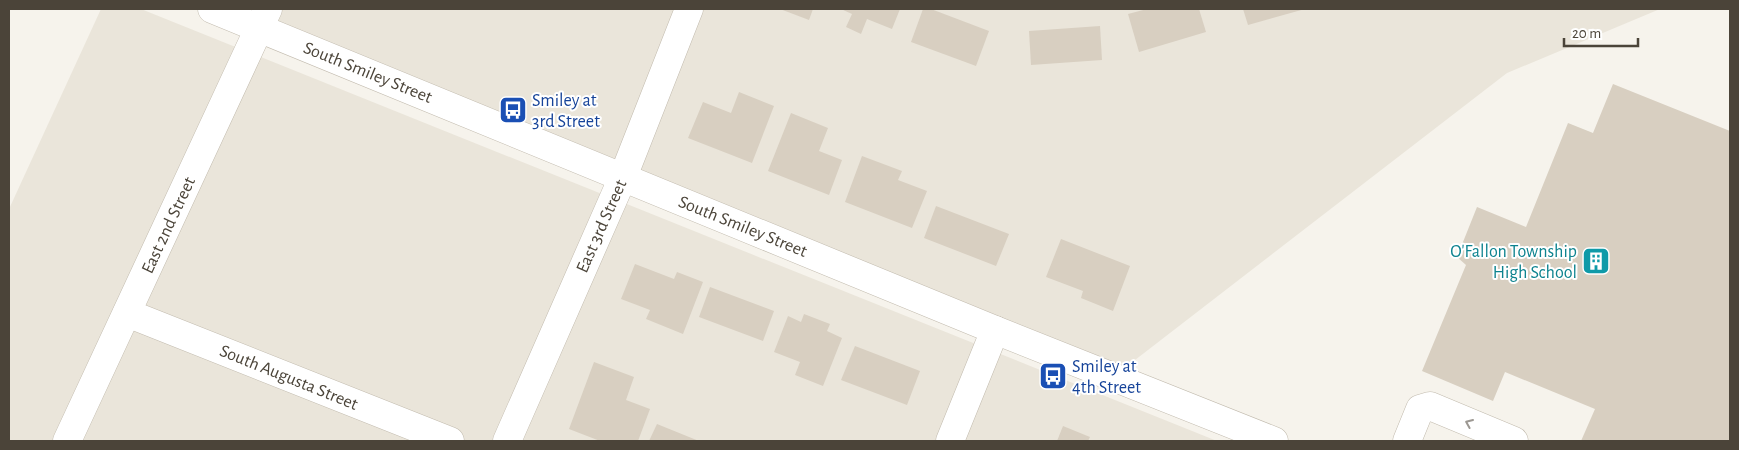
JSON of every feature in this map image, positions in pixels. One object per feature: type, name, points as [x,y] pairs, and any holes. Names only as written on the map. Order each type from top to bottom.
[{"type":"street","name":"South Smiley Street","points":[[212,9],[264,18],[623,177],[995,330],[1274,441]]},
{"type":"street","name":"East 3rd Street","points":[[507,441],[623,177],[689,9]]},
{"type":"street","name":"East 2nd Street","points":[[67,441],[264,18]]},
{"type":"street","name":"South Augusta Street","points":[[127,313],[450,441]]},
{"type":"street","points":[[950,441],[995,330]]},
{"type":"street","points":[[1407,441],[1420,409],[1430,406],[1514,441]]},
{"type":"shaded area","points":[[101,9],[141,9],[1217,441],[9,441],[9,209]]},
{"type":"shaded area","points":[[206,9],[1660,9],[1507,73],[1113,377]]},
{"type":"building","points":[[780,9],[813,9],[809,20]]},
{"type":"building","points":[[841,9],[900,9],[892,29],[867,19],[861,34],[846,27],[852,14]]},
{"type":"building","points":[[923,9],[931,9],[989,31],[976,66],[911,42]]},
{"type":"building","points":[[1147,9],[1199,9],[1206,32],[1139,52],[1128,14]]},
{"type":"building","points":[[1243,9],[1305,9],[1248,25]]},
{"type":"building","points":[[1100,26],[1102,60],[1031,65],[1029,31]]},
{"type":"building","name":"O'Fallon Township High School","points":[[1613,84],[1730,131],[1730,441],[1581,441],[1595,409],[1505,372],[1493,401],[1422,371],[1466,265],[1457,257],[1477,207],[1526,227],[1568,123],[1593,133]]},
{"type":"building","points":[[739,92],[774,106],[752,163],[688,138],[703,102],[731,113]]},
{"type":"building","points":[[791,113],[828,128],[819,151],[842,160],[829,195],[768,171]]},
{"type":"building","points":[[862,156],[902,171],[898,180],[927,191],[912,228],[845,202]]},
{"type":"building","points":[[936,206],[1009,234],[996,266],[924,238]]},
{"type":"building","points":[[1061,239],[1130,266],[1113,311],[1081,298],[1083,291],[1046,277]]},
{"type":"building","points":[[635,264],[674,279],[677,272],[703,282],[683,334],[646,319],[650,310],[621,299]]},
{"type":"building","points":[[710,287],[774,311],[763,341],[699,317]]},
{"type":"building","points":[[804,314],[830,324],[827,331],[842,338],[823,386],[795,375],[800,362],[774,352],[788,316],[801,322]]},
{"type":"building","points":[[855,346],[920,371],[907,405],[841,380]]},
{"type":"building","points":[[594,362],[634,377],[626,400],[650,409],[638,441],[600,441],[569,429]]},
{"type":"building","points":[[657,424],[699,441],[649,441]]},
{"type":"building","points":[[1063,426],[1090,437],[1088,441],[1057,441]]},
{"type":"place","name":"Smiley at 3rd Street","points":[[513,110]]},
{"type":"place","name":"O'Fallon Township High School","points":[[1596,261]]},
{"type":"place","name":"Smiley at 4th Street","points":[[1053,376]]}]
